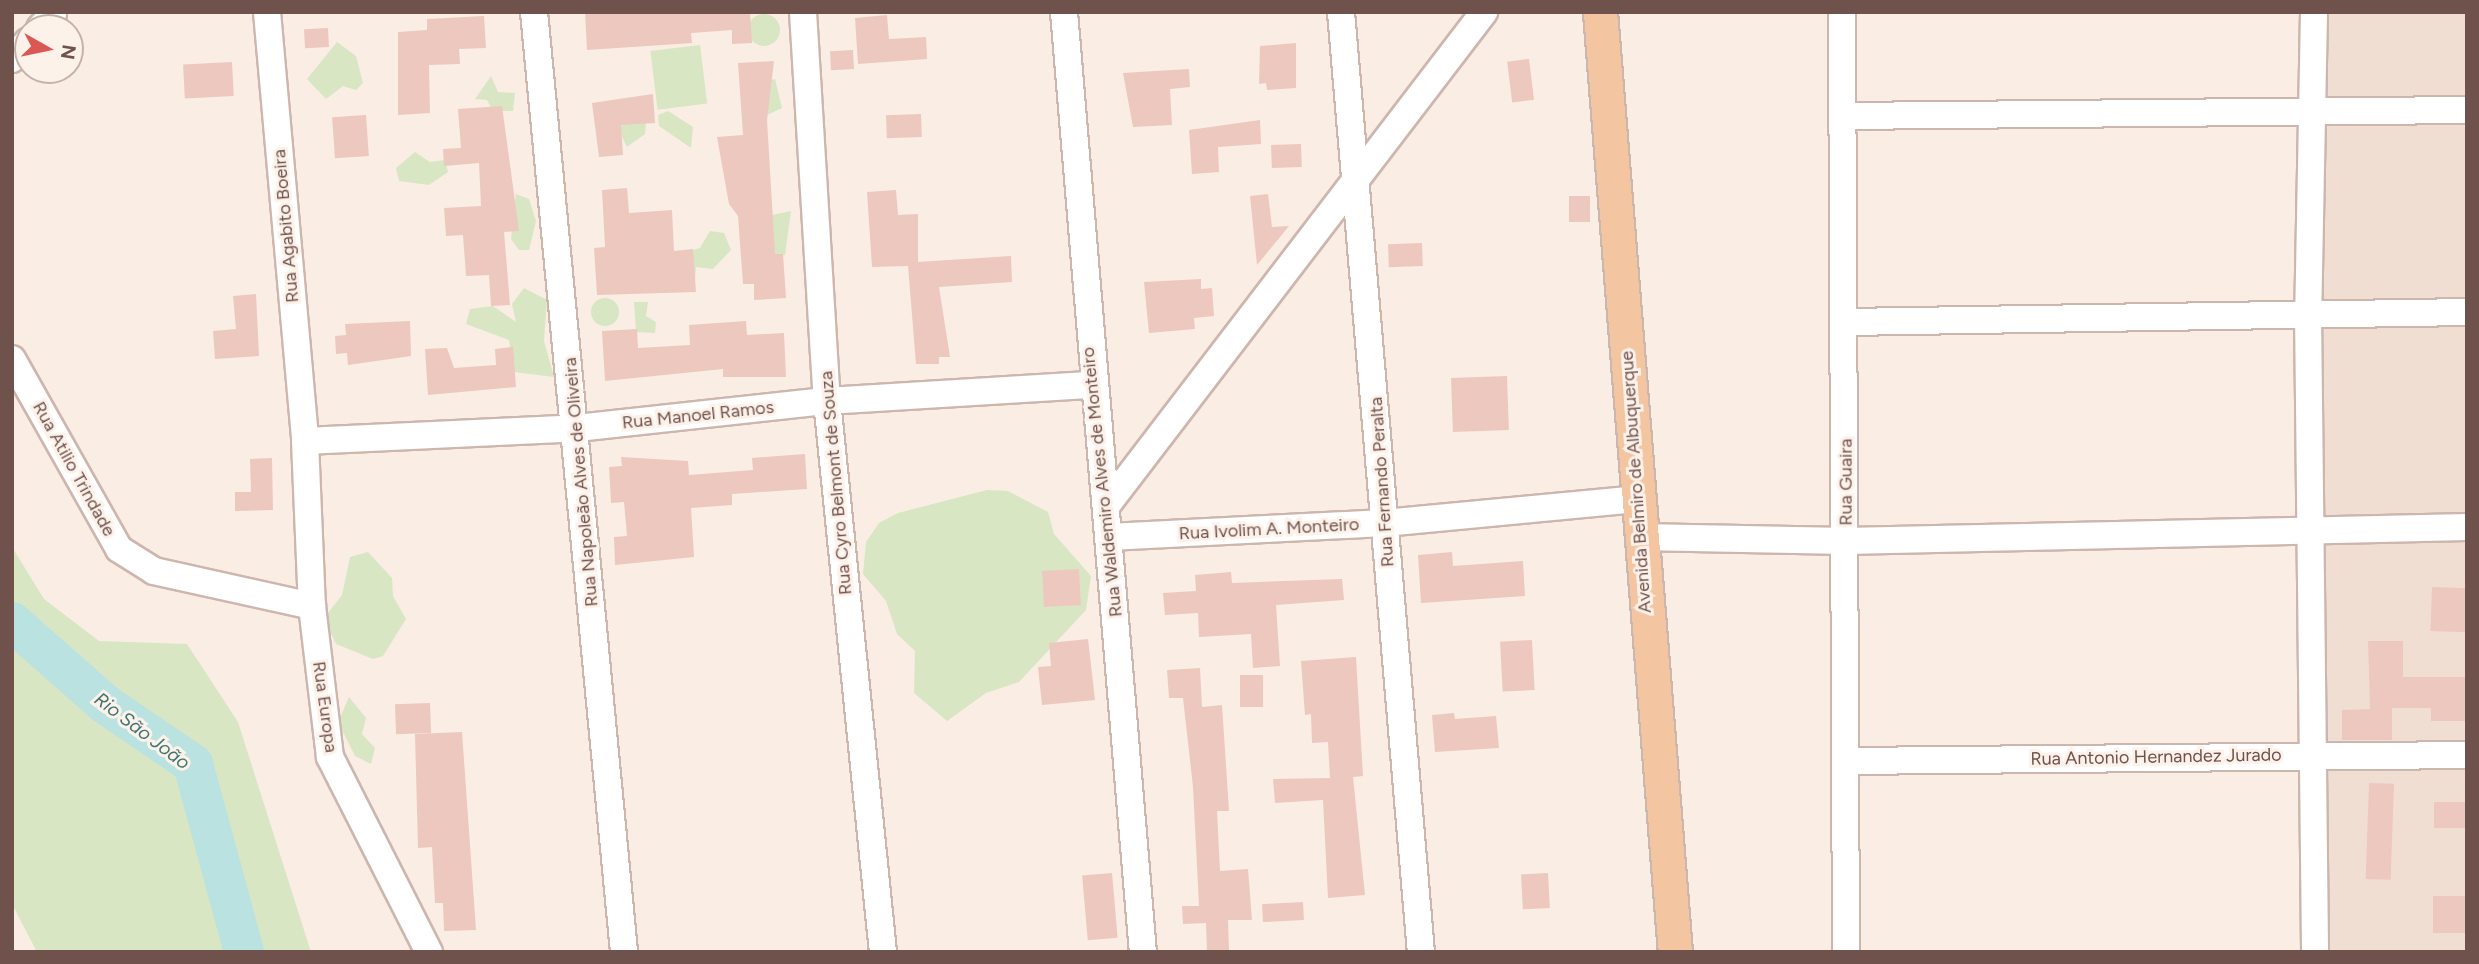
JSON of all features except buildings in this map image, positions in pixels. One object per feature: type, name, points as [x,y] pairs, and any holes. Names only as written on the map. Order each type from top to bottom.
[{"type":"main road","name":"Avenida Belmiro de Albuquerque","points":[[1600,12],[1675,952]]},
{"type":"street","name":"Rua Agabito Boeira","points":[[267,12],[304,441]]},
{"type":"street","name":"Rua Napoleão Alves de Oliveira","points":[[534,12],[577,428],[624,952]]},
{"type":"street","name":"Rua Cyro Belmont de Souza","points":[[803,12],[827,401],[883,952]]},
{"type":"street","name":"Rua Waldemiro Alves de Monteiro","points":[[1064,12],[1092,385],[1110,537],[1143,952]]},
{"type":"street","name":"Rua Fernando Peralta","points":[[1342,12],[1360,178],[1384,523],[1421,952]]},
{"type":"street","points":[[1107,505],[1485,12]]},
{"type":"street","name":"Rua Guaira","points":[[1843,12],[1846,952]]},
{"type":"street","points":[[2314,12],[2308,311],[2315,952]]},
{"type":"street","points":[[1842,116],[2467,110]]},
{"type":"street","points":[[1846,322],[2308,311],[2467,313]]},
{"type":"street","name":"Rua Atilio Trindade","points":[[12,359],[119,549],[154,571],[312,606]]},
{"type":"street","name":"Rua Manoel Ramos","points":[[304,441],[577,428],[827,401],[1092,385]]},
{"type":"street","name":"Rua Europa","points":[[304,441],[312,606],[330,757],[429,952]]},
{"type":"street","name":"Rua Ivolim A. Monteiro","points":[[1110,537],[1384,523],[1637,499]]},
{"type":"street","points":[[1640,537],[1846,541],[2467,527]]},
{"type":"street","name":"Rua Antonio Hernandez Jurado","points":[[1846,761],[2467,755]]},
{"type":"shaded area","points":[[2314,12],[2467,12],[2467,952],[2314,952]]},
{"type":"green space","points":[[764,14],[775,19],[780,30],[775,41],[764,46],[753,41],[748,30],[753,19]]},
{"type":"green space","points":[[337,42],[356,56],[363,83],[356,90],[343,86],[326,99],[307,79]]},
{"type":"green space","points":[[700,45],[707,104],[658,110],[650,51]]},
{"type":"green space","points":[[491,76],[498,92],[515,93],[513,111],[499,111],[503,130],[487,100],[475,99]]},
{"type":"green space","points":[[775,79],[782,108],[767,115],[771,80]]},
{"type":"green space","points":[[668,111],[693,127],[691,148],[659,126],[658,115]]},
{"type":"green space","points":[[635,120],[646,121],[645,134],[627,147],[617,127]]},
{"type":"green space","points":[[415,152],[430,162],[445,160],[448,172],[429,185],[399,181],[396,168]]},
{"type":"green space","points":[[516,194],[529,199],[536,221],[529,250],[519,250],[511,239]]},
{"type":"green space","points":[[791,211],[785,255],[776,256],[769,234],[772,215]]},
{"type":"green space","points":[[710,231],[724,233],[731,250],[713,269],[696,267],[695,279],[689,251],[700,248]]},
{"type":"green space","points":[[524,288],[547,300],[544,341],[554,377],[514,372],[509,340],[466,324],[470,309],[493,306],[516,322],[512,304]]},
{"type":"green space","points":[[605,298],[615,302],[619,312],[615,322],[605,326],[595,322],[591,312],[595,302]]},
{"type":"green space","points":[[634,302],[648,302],[646,316],[656,322],[655,333],[636,332]]},
{"type":"green space","points":[[987,490],[1008,491],[1048,512],[1054,534],[1091,576],[1086,610],[1019,682],[986,693],[947,721],[914,693],[915,651],[897,634],[886,601],[863,574],[866,542],[879,523],[898,513]]},
{"type":"green space","points":[[12,547],[44,599],[99,641],[187,644],[238,722],[311,952],[37,952],[12,904]]},
{"type":"green space","points":[[368,552],[392,578],[393,596],[406,619],[383,656],[373,659],[336,644],[324,618],[342,595],[350,557]]},
{"type":"green space","points":[[349,697],[366,718],[362,734],[375,748],[371,764],[355,756],[338,722]]},
{"type":"waterway","name":"Rio São João","points":[[12,622],[105,704],[193,764],[244,952]]}]
